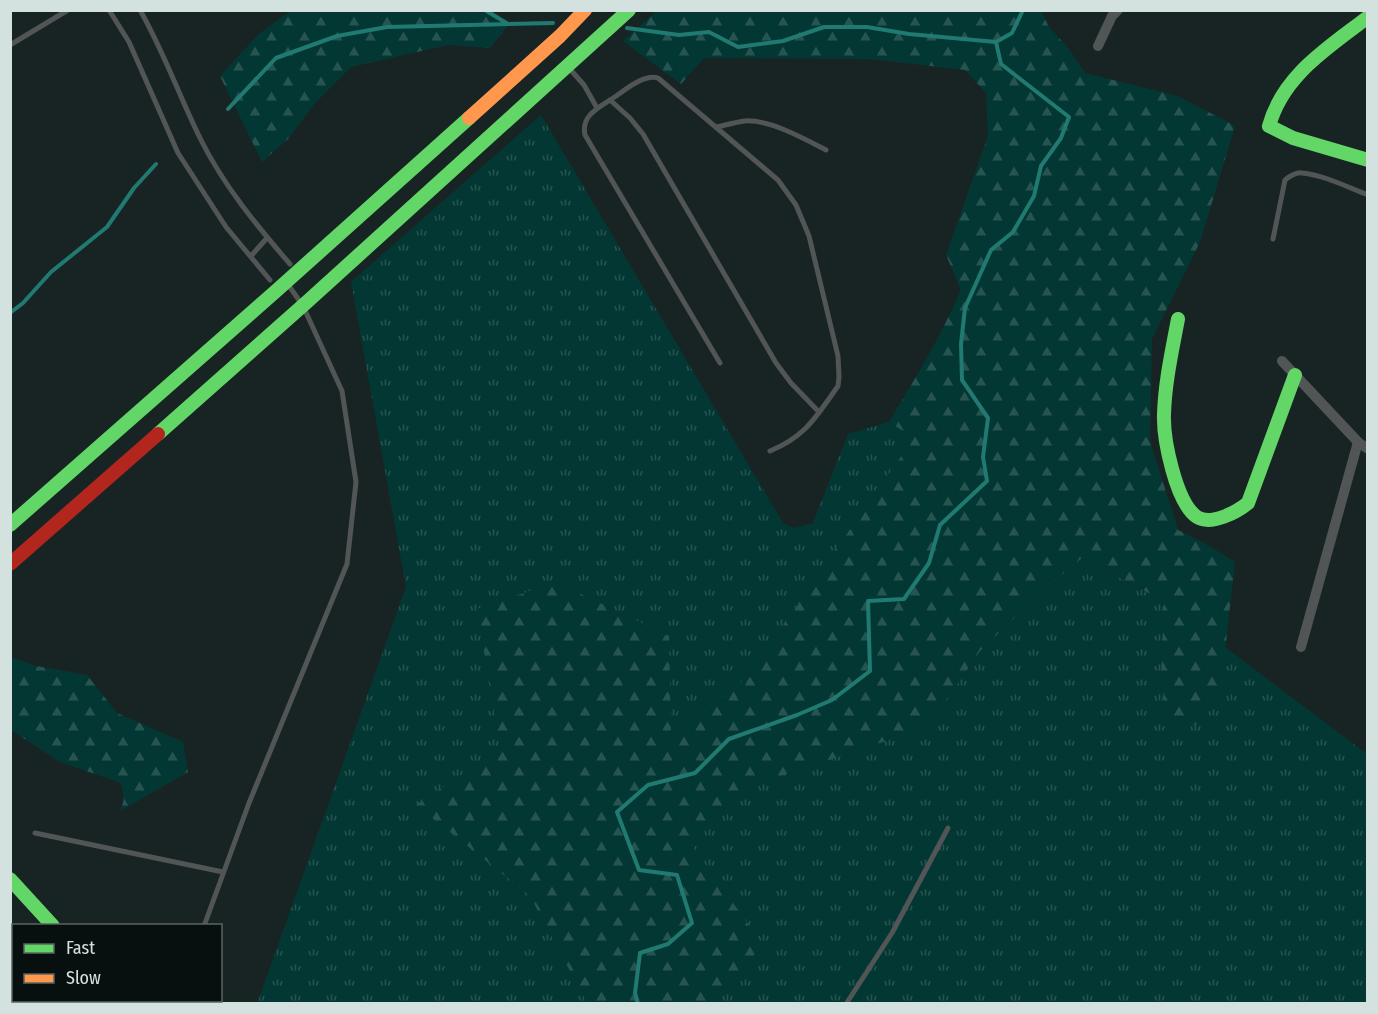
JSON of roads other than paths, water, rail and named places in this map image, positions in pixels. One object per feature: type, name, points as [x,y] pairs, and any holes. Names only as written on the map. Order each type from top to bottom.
[{"type":"street","points":[[10,525],[286,282],[585,10]]},
{"type":"street","points":[[1098,46],[1112,16],[1118,10]]},
{"type":"street","points":[[10,564],[303,306],[625,13]]},
{"type":"street","points":[[1368,17],[1312,61],[1289,83],[1270,115],[1269,126],[1293,138],[1368,160]]},
{"type":"street","points":[[469,117],[488,139]]},
{"type":"street","points":[[1178,319],[1165,397],[1165,440],[1183,495],[1191,512],[1199,518],[1212,519],[1244,507],[1248,502],[1295,375]]},
{"type":"street","points":[[1282,361],[1363,445],[1301,647]]},
{"type":"street","points":[[10,879],[51,924]]},
{"type":"lane","points":[[10,45],[68,10]]},
{"type":"lane","points":[[109,10],[129,42],[178,153],[226,227],[270,280]]},
{"type":"lane","points":[[140,10],[202,142],[229,186],[267,238],[290,264]]},
{"type":"lane","points":[[568,66],[584,85],[597,108]]},
{"type":"lane","points":[[720,363],[585,135],[583,127],[586,119],[597,108],[652,76],[658,78],[778,180],[796,206],[809,236],[838,356],[840,377],[838,386],[803,432],[789,443],[770,451]]},
{"type":"lane","points":[[610,100],[643,134],[776,363],[791,383],[819,412]]},
{"type":"lane","points":[[717,127],[746,121],[761,122],[826,150]]},
{"type":"lane","points":[[1273,239],[1285,180],[1292,175],[1300,172],[1339,183],[1368,195]]},
{"type":"lane","points":[[251,256],[267,238]]},
{"type":"lane","points":[[205,924],[223,872],[347,564],[356,482],[342,391],[303,306],[286,282]]},
{"type":"lane","points":[[846,1004],[892,933],[948,828]]},
{"type":"lane","points":[[35,833],[223,872]]},
{"type":"waterway","points":[[485,10],[508,24]]},
{"type":"waterway","points":[[638,1004],[635,993],[640,953],[668,944],[692,923],[677,875],[639,870],[617,812],[648,785],[695,773],[729,739],[832,700],[870,671],[868,601],[904,599],[929,563],[940,525],[987,481],[983,457],[988,418],[962,380],[961,344],[965,308],[991,250],[1013,232],[1034,196],[1041,166],[1061,138],[1069,117],[1001,64],[996,42],[1012,33],[1023,10]]},
{"type":"waterway","points":[[228,109],[276,58],[337,36],[387,27],[553,23]]},
{"type":"waterway","points":[[627,28],[679,35],[709,32],[738,47],[783,41],[824,27],[867,27],[909,34],[996,42]]},
{"type":"waterway","points":[[10,313],[23,303],[51,272],[107,227],[134,188],[156,164]]}]
